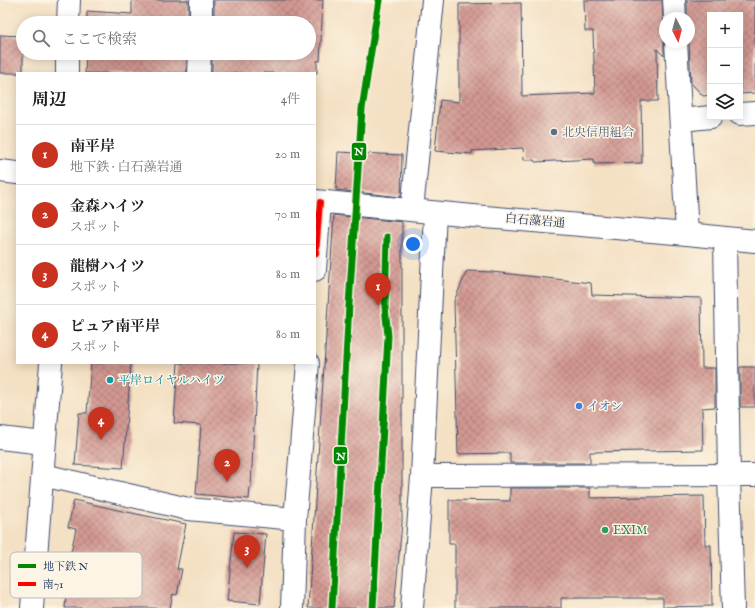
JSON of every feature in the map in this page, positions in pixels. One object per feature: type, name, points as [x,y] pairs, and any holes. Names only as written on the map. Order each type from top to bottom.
[{"type":"street","points":[[68,16],[69,0]]},
{"type":"street","points":[[200,16],[201,0]]},
{"type":"street","points":[[412,210],[433,0]]},
{"type":"street","points":[[674,0],[675,12]]},
{"type":"street","points":[[676,48],[687,234]]},
{"type":"street","points":[[67,60],[67,72]]},
{"type":"street","points":[[199,72],[200,60]]},
{"type":"street","points":[[743,114],[755,113]]},
{"type":"street","points":[[681,120],[707,117]]},
{"type":"street","points":[[0,171],[16,173]]},
{"type":"street","points":[[316,236],[317,201]]},
{"type":"street","name":"白石藻岩通","points":[[317,201],[435,213],[755,241]]},
{"type":"street","points":[[412,608],[422,476],[435,213]]},
{"type":"street","points":[[725,239],[728,476],[733,608]]},
{"type":"street","points":[[37,552],[51,364]]},
{"type":"street","points":[[292,608],[295,518],[308,364]]},
{"type":"street","points":[[0,438],[44,443]]},
{"type":"street","points":[[43,475],[188,509],[295,518]]},
{"type":"street","points":[[422,476],[755,475]]},
{"type":"street","points":[[32,608],[33,598]]},
{"type":"building","points":[[132,0],[188,0],[188,16],[87,16],[87,11],[132,14]]},
{"type":"building","points":[[214,0],[323,0],[320,61],[317,61],[317,73],[212,72],[212,60],[316,60],[316,16],[214,16]]},
{"type":"building","points":[[584,0],[662,0],[663,12],[659,12],[659,48],[664,48],[664,56],[657,49],[658,101],[641,101],[642,163],[594,164],[594,159],[535,162],[534,160],[524,160],[523,148],[472,151],[472,154],[435,151],[440,100],[459,102],[459,4],[521,3],[522,96],[595,93],[593,31],[585,31]]},
{"type":"building","points":[[687,0],[755,0],[755,93],[743,94],[743,12],[707,12],[707,95],[703,96],[691,83],[689,48],[695,48],[695,12],[687,12]]},
{"type":"building","points":[[0,35],[16,36],[16,60],[23,60],[23,72],[0,73]]},
{"type":"building","points":[[86,60],[187,60],[187,72],[85,72]]},
{"type":"building","points":[[338,152],[402,155],[401,197],[336,190]]},
{"type":"building","points":[[334,215],[402,222],[402,523],[394,608],[308,608]]},
{"type":"building","name":"イオン","points":[[467,271],[492,272],[591,283],[592,295],[701,298],[702,368],[715,368],[715,407],[702,408],[703,450],[590,452],[590,463],[510,463],[510,453],[458,454],[454,301]]},
{"type":"building","points":[[91,364],[131,364],[123,468],[75,465],[79,413],[87,413]]},
{"type":"building","points":[[178,364],[257,364],[251,487],[249,499],[196,494],[201,425],[174,423]]},
{"type":"building","points":[[740,367],[755,367],[755,407],[740,407]]},
{"type":"building","points":[[510,488],[590,488],[590,498],[704,496],[705,545],[711,545],[712,606],[663,607],[663,598],[561,598],[561,608],[455,608],[455,544],[449,544],[449,500],[510,501]]},
{"type":"building","points":[[74,500],[186,524],[177,569],[182,569],[177,595],[173,594],[170,608],[65,608],[66,598],[142,598],[142,552],[71,552],[76,529],[68,527]]},
{"type":"building","points":[[234,532],[266,534],[260,604],[227,601]]},
{"type":"metro line","name":"N","points":[[332,608],[349,305],[362,109],[379,0]]},
{"type":"metro line","name":"N","points":[[373,608],[388,336],[385,307],[387,237]]},
{"type":"transit line","name":"南71","points":[[316,254],[320,202]]},
{"type":"place","name":"北央信用組合","points":[[554,132]]},
{"type":"place","name":"南平岸","points":[[378,306]]},
{"type":"place","name":"平岸ロイヤルハイツ","points":[[110,380]]},
{"type":"place","name":"イオン","points":[[579,406]]},
{"type":"place","name":"ピュア南平岸","points":[[101,440]]},
{"type":"place","name":"金森ハイツ","points":[[227,482]]},
{"type":"place","name":"EXIM","points":[[605,530]]},
{"type":"place","name":"龍樹ハイツ","points":[[247,568]]}]
